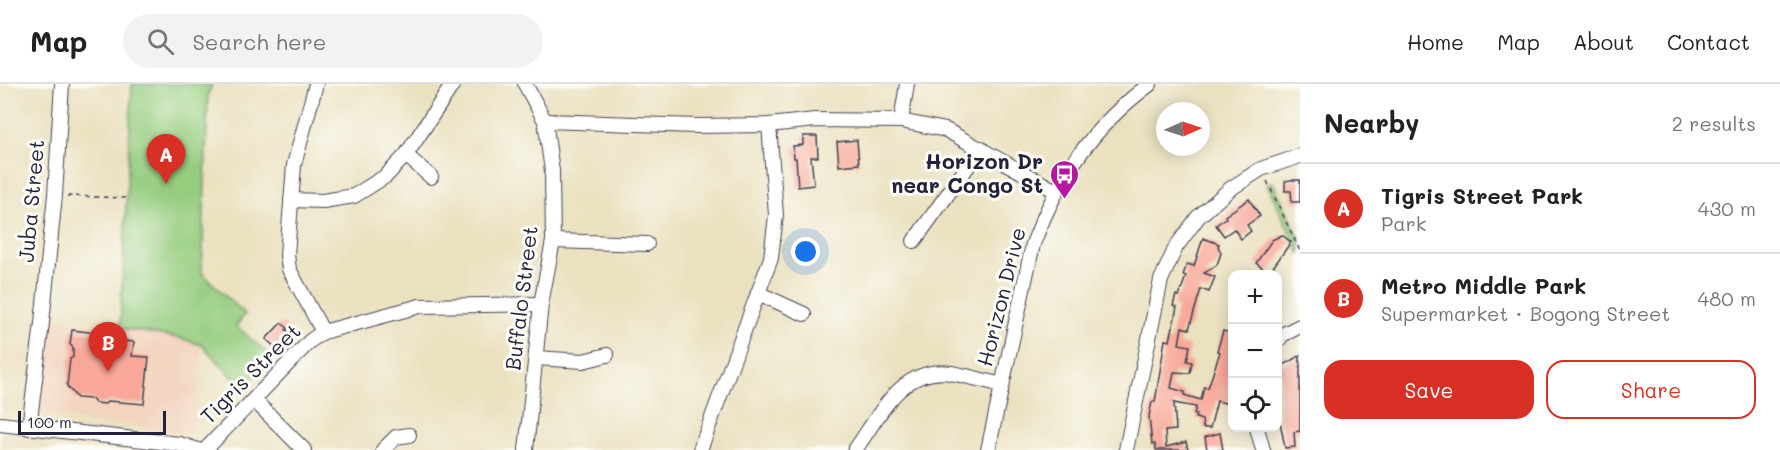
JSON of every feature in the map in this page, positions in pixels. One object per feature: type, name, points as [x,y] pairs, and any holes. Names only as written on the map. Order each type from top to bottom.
[{"type":"street","name":"Juba Street","points":[[29,428],[55,195],[62,84]]},
{"type":"street","points":[[316,84],[294,165],[287,255],[289,269],[323,332]]},
{"type":"street","points":[[291,200],[323,201],[354,196],[386,176],[406,155],[453,84]]},
{"type":"street","name":"Buffalo Street","points":[[525,84],[545,121],[552,171],[553,241],[541,304],[526,450]]},
{"type":"street","points":[[901,121],[907,84]]},
{"type":"street","name":"Horizon Drive","points":[[988,450],[1033,244],[1056,191],[1079,153],[1099,130],[1121,107],[1150,84]]},
{"type":"street","points":[[545,121],[697,126],[769,125],[815,120],[901,121],[946,130],[1056,191]]},
{"type":"street","points":[[700,450],[771,258],[776,215],[769,125]]},
{"type":"street","points":[[914,241],[981,148]]},
{"type":"street","points":[[406,155],[431,177]]},
{"type":"street","points":[[1126,450],[1161,280],[1176,246],[1198,217],[1230,189],[1262,169],[1300,156]]},
{"type":"street","points":[[553,241],[647,244]]},
{"type":"street","points":[[758,293],[804,314]]},
{"type":"street","name":"Tigris Street","points":[[205,450],[310,341],[323,332],[420,306],[541,304]]},
{"type":"street","points":[[1282,335],[1300,326]]},
{"type":"street","points":[[536,358],[583,361],[607,355]]},
{"type":"street","points":[[855,450],[894,395],[906,384],[921,376],[951,373],[1002,385]]},
{"type":"street","points":[[254,400],[304,450]]},
{"type":"street","points":[[0,424],[179,444],[198,450]]},
{"type":"street","points":[[1258,432],[1263,450]]},
{"type":"street","points":[[382,450],[396,437],[409,435]]},
{"type":"path","points":[[1262,169],[1300,251]]},
{"type":"path","points":[[63,195],[126,198]]},
{"type":"shaded area","points":[[51,319],[179,338],[202,345],[194,428],[189,433],[61,418],[42,410]]},
{"type":"green space","points":[[132,84],[212,84],[208,95],[202,273],[245,314],[236,326],[273,358],[243,388],[202,345],[179,338],[120,328]]},
{"type":"green space","points":[[1273,182],[1300,239],[1300,254],[1267,184]]},
{"type":"building","points":[[803,136],[817,136],[818,157],[811,157],[814,185],[798,187],[793,146],[803,145]]},
{"type":"building","points":[[857,140],[859,164],[839,166],[837,142]]},
{"type":"building","points":[[1300,180],[1300,202],[1292,202],[1291,191],[1285,191],[1285,181]]},
{"type":"building","points":[[1249,199],[1260,216],[1247,225],[1251,231],[1241,239],[1234,229],[1224,236],[1216,225]]},
{"type":"building","points":[[1282,235],[1291,242],[1271,270],[1265,270],[1256,263],[1272,240]]},
{"type":"building","points":[[1203,238],[1219,244],[1221,253],[1217,265],[1204,273],[1215,277],[1209,292],[1201,289],[1189,329],[1182,327],[1179,344],[1190,346],[1187,361],[1192,362],[1190,373],[1174,372],[1171,388],[1201,400],[1204,387],[1208,388],[1220,352],[1217,351],[1223,331],[1228,332],[1228,404],[1217,401],[1210,428],[1203,428],[1202,420],[1196,418],[1197,414],[1194,414],[1196,407],[1174,403],[1176,430],[1165,431],[1166,447],[1186,442],[1188,450],[1156,450],[1155,444],[1152,444],[1149,416],[1152,402],[1155,402],[1165,340],[1170,341],[1177,307],[1173,306],[1176,295],[1179,296],[1186,276],[1183,275],[1187,264],[1194,266]]},
{"type":"building","points":[[281,323],[288,328],[286,330],[290,333],[276,348],[266,339]]},
{"type":"building","points":[[72,330],[105,334],[106,339],[134,342],[132,356],[149,357],[144,404],[108,401],[105,404],[95,403],[92,399],[77,398],[67,386],[70,359],[73,357],[73,348],[70,344]]},
{"type":"building","points":[[1300,355],[1300,431],[1294,432],[1295,447],[1285,448],[1282,432],[1282,364]]},
{"type":"building","points":[[1220,433],[1223,450],[1207,450],[1205,437]]},
{"type":"place","name":"Tigris Street Park","points":[[166,184]]},
{"type":"place","name":"Horizon Dr near Congo St","points":[[1064,200]]},
{"type":"place","name":"Metro Middle Park","points":[[108,372]]}]
